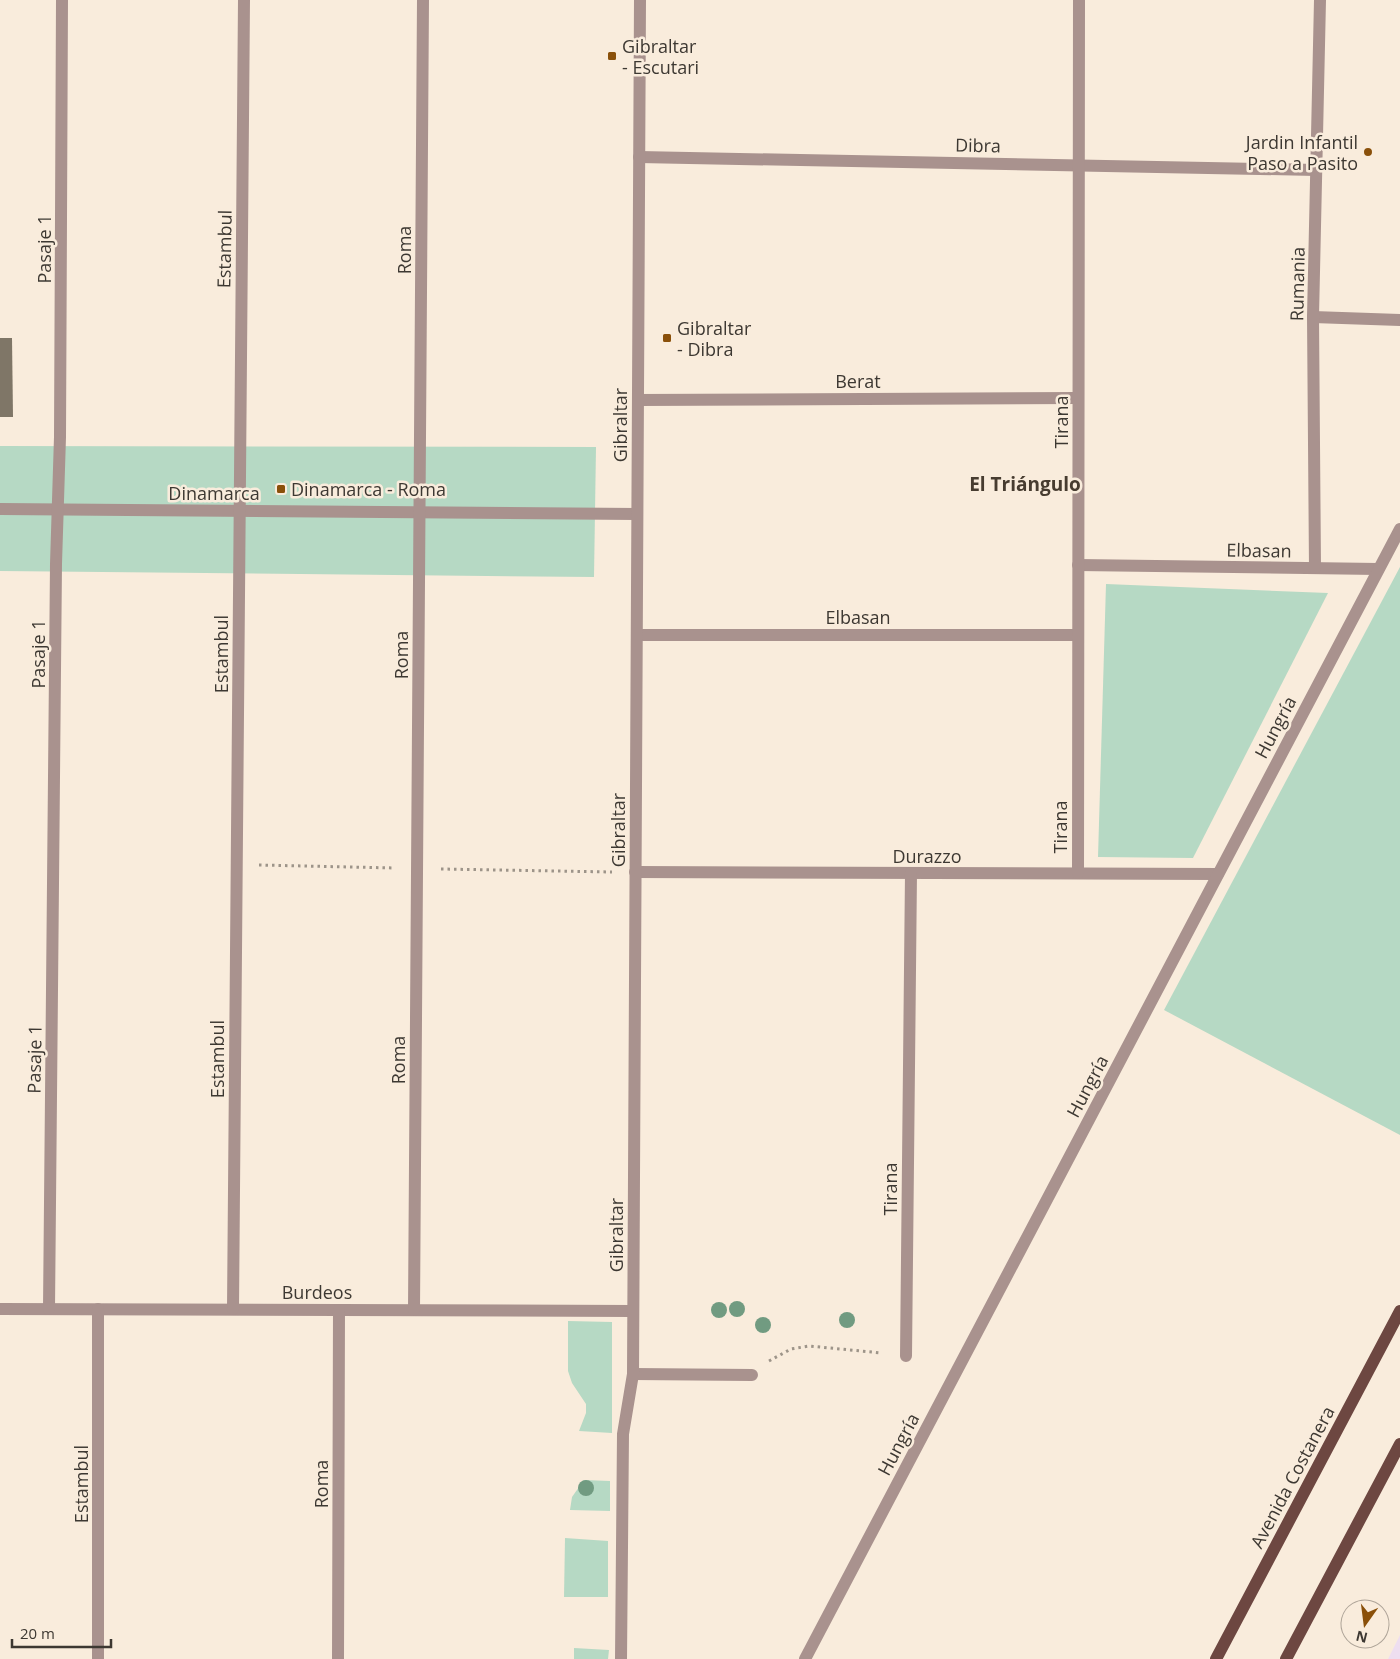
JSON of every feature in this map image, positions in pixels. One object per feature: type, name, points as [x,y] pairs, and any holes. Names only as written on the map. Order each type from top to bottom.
[{"type":"main road","name":"Avenida Costanera","points":[[1216,1659],[1400,1311]]},
{"type":"main road","points":[[1286,1659],[1400,1444]]},
{"type":"street","name":"Pasaje 1","points":[[49,1309],[56,564],[60,437],[62,0]]},
{"type":"street","name":"Estambul","points":[[232,1309],[244,0]]},
{"type":"street","name":"Roma","points":[[414,1310],[423,0]]},
{"type":"street","name":"Gibraltar","points":[[621,1659],[623,1434],[633,1374],[640,0]]},
{"type":"street","name":"Tirana","points":[[1078,873],[1079,0]]},
{"type":"street","name":"Rumania","points":[[1315,568],[1314,317],[1320,0]]},
{"type":"street","name":"Dibra","points":[[639,156],[1316,170]]},
{"type":"street","points":[[1314,317],[1400,320]]},
{"type":"street","name":"Berat","points":[[638,400],[1078,398]]},
{"type":"street","name":"Dinamarca","points":[[0,508],[637,514]]},
{"type":"street","name":"Hungría","points":[[805,1659],[1400,529]]},
{"type":"street","name":"Elbasan","points":[[1078,565],[1378,569]]},
{"type":"street","name":"Elbasan","points":[[637,634],[1078,635]]},
{"type":"street","name":"Durazzo","points":[[635,872],[1218,874]]},
{"type":"street","name":"Tirana","points":[[906,1356],[910,873]]},
{"type":"street","name":"Burdeos","points":[[0,1309],[633,1311]]},
{"type":"street","name":"Estambul","points":[[98,1309],[98,1659]]},
{"type":"street","name":"Roma","points":[[338,1659],[339,1310]]},
{"type":"street","points":[[633,1374],[752,1375]]},
{"type":"path","points":[[752,1375],[770,1360],[791,1349],[809,1346],[906,1356]]},
{"type":"shaded area","points":[[1400,1635],[1400,1659],[1388,1659]]},
{"type":"green space","points":[[0,446],[596,447],[594,577],[0,571]]},
{"type":"green space","points":[[1400,567],[1400,1135],[1164,1010]]},
{"type":"green space","points":[[1106,584],[1328,593],[1193,858],[1098,857]]},
{"type":"green space","points":[[568,1321],[612,1322],[612,1433],[579,1431],[586,1413],[586,1404],[572,1383],[568,1371]]},
{"type":"green space","points":[[584,1480],[610,1481],[610,1511],[570,1510],[572,1497]]},
{"type":"green space","points":[[565,1538],[608,1541],[608,1597],[564,1597]]},
{"type":"green space","points":[[574,1648],[609,1650],[608,1659],[574,1659]]},
{"type":"building","points":[[0,338],[12,338],[13,417],[0,417]]},
{"type":"place","name":"Gibraltar - Escutari","points":[[612,56]]},
{"type":"place","name":"Jardin Infantil Paso a Pasito","points":[[1368,152]]},
{"type":"place","name":"Gibraltar - Dibra","points":[[667,338]]},
{"type":"place","name":"Dinamarca - Roma","points":[[281,489]]},
{"type":"district","name":"El Triángulo","points":[[1025,484]]}]
